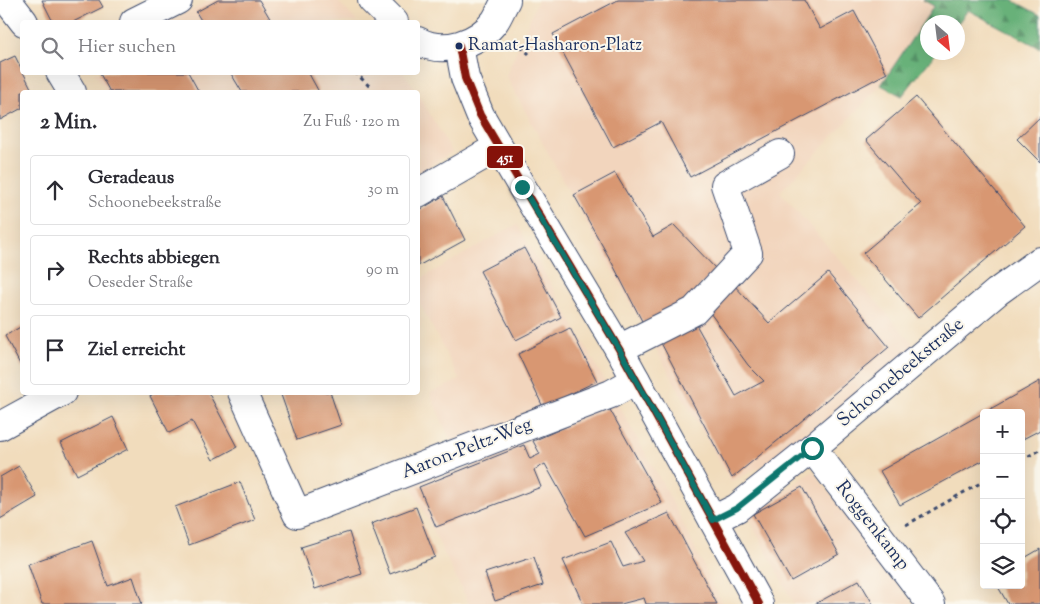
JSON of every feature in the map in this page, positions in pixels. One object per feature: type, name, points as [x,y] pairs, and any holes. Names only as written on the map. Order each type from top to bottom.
[{"type":"street","points":[[7,0],[22,20]]},
{"type":"street","points":[[138,20],[178,0]]},
{"type":"street","points":[[372,0],[392,20]]},
{"type":"street","points":[[420,42],[440,48],[459,46],[479,37],[495,21],[506,0]]},
{"type":"street","points":[[459,46],[465,78],[480,115],[619,349],[759,604]]},
{"type":"street","points":[[62,75],[71,90]]},
{"type":"street","points":[[420,192],[498,147]]},
{"type":"street","points":[[619,349],[694,311],[748,253],[725,185],[780,154]]},
{"type":"street","name":"Schoonebeekstraße","points":[[713,520],[737,508],[812,448],[998,292],[1040,261]]},
{"type":"street","name":"Aaron-Peltz-Weg","points":[[243,395],[297,514],[601,397],[636,380]]},
{"type":"street","points":[[0,426],[57,395]]},
{"type":"street","name":"Roggenkamp","points":[[812,448],[931,604]]},
{"type":"path","points":[[358,75],[370,87]]},
{"type":"path","points":[[1025,458],[1040,450]]},
{"type":"path","points":[[882,538],[980,483]]},
{"type":"shaded area","points":[[210,0],[337,0],[355,20],[173,20]]},
{"type":"shaded area","points":[[538,0],[923,0],[934,6],[928,15],[920,15],[920,27],[881,85],[780,192],[917,348],[796,448],[731,482],[642,325],[506,76]]},
{"type":"shaded area","points":[[96,75],[405,75],[416,90],[105,90]]},
{"type":"shaded area","points":[[420,97],[452,152],[420,172]]},
{"type":"shaded area","points":[[517,224],[670,497],[722,604],[469,604],[403,469],[454,449],[430,393],[460,380],[420,304],[420,279]]},
{"type":"shaded area","points":[[813,471],[913,604],[794,604],[748,517]]},
{"type":"green space","points":[[923,0],[1012,0],[1040,15],[1040,48],[968,10],[964,15],[928,15],[934,6]]},
{"type":"green space","points":[[920,27],[920,60],[930,60],[902,96],[881,85]]},
{"type":"building","points":[[42,0],[99,0],[103,7],[77,20],[52,20]]},
{"type":"building","points":[[218,0],[259,0],[271,20],[201,20],[196,12]]},
{"type":"building","points":[[618,0],[804,0],[820,29],[854,11],[887,73],[690,177],[661,122],[613,147],[553,34]]},
{"type":"building","points":[[15,56],[20,66],[20,75],[24,75],[32,90],[20,90],[20,109],[0,120],[0,63]]},
{"type":"building","points":[[101,75],[190,75],[198,90],[109,90]]},
{"type":"building","points":[[232,75],[310,75],[318,90],[241,90]]},
{"type":"building","points":[[916,97],[1025,226],[918,318],[863,253],[921,204],[866,140]]},
{"type":"building","points":[[1040,117],[1040,162],[1017,139]]},
{"type":"building","points":[[615,173],[653,237],[674,225],[716,269],[683,305],[643,323],[574,195]]},
{"type":"building","points":[[443,196],[465,240],[420,265],[420,210]]},
{"type":"building","points":[[524,248],[561,317],[516,340],[480,271]]},
{"type":"building","points":[[828,273],[889,347],[732,478],[659,339],[694,321],[736,396],[764,381],[748,365],[705,306],[733,284],[769,323]]},
{"type":"building","points":[[20,327],[20,364],[5,336]]},
{"type":"building","points":[[570,328],[597,381],[543,407],[518,354]]},
{"type":"building","points":[[1040,381],[1040,430],[1025,438],[1025,409],[990,409]]},
{"type":"building","points":[[210,395],[237,447],[213,460],[192,421],[169,433],[150,396]]},
{"type":"building","points":[[281,395],[331,395],[341,425],[297,440]]},
{"type":"building","points":[[609,408],[662,503],[585,536],[545,464],[534,470],[541,487],[436,527],[419,487],[524,445],[530,459],[540,454],[533,441]]},
{"type":"building","points":[[980,415],[980,462],[900,505],[880,471]]},
{"type":"building","points":[[113,417],[128,449],[77,475],[61,443]]},
{"type":"building","points":[[19,466],[37,497],[0,519],[0,477]]},
{"type":"building","points":[[240,482],[255,520],[189,545],[175,507]]},
{"type":"building","points":[[802,487],[839,554],[791,581],[753,514]]},
{"type":"building","points":[[416,507],[435,557],[390,574],[371,524]]},
{"type":"building","points":[[669,513],[717,604],[646,604],[644,598],[621,604],[583,604],[563,560],[611,542],[623,567],[643,561],[625,533]]},
{"type":"building","points":[[349,532],[362,574],[315,589],[301,547]]},
{"type":"building","points":[[92,541],[108,586],[133,577],[142,604],[42,604],[28,564]]},
{"type":"building","points":[[1040,549],[1040,603],[1008,604],[999,589],[1025,589],[1025,558]]},
{"type":"building","points":[[534,557],[543,585],[495,601],[485,573]]},
{"type":"building","points":[[859,580],[873,604],[815,604]]},
{"type":"transit line","name":"451","points":[[459,46],[465,78],[480,115],[619,349],[759,604]]},
{"type":"place","name":"Ramat-Hasharon-Platz","points":[[459,46]]},
{"type":"route","points":[[522,187],[619,349],[713,520],[737,508],[812,448]]}]
